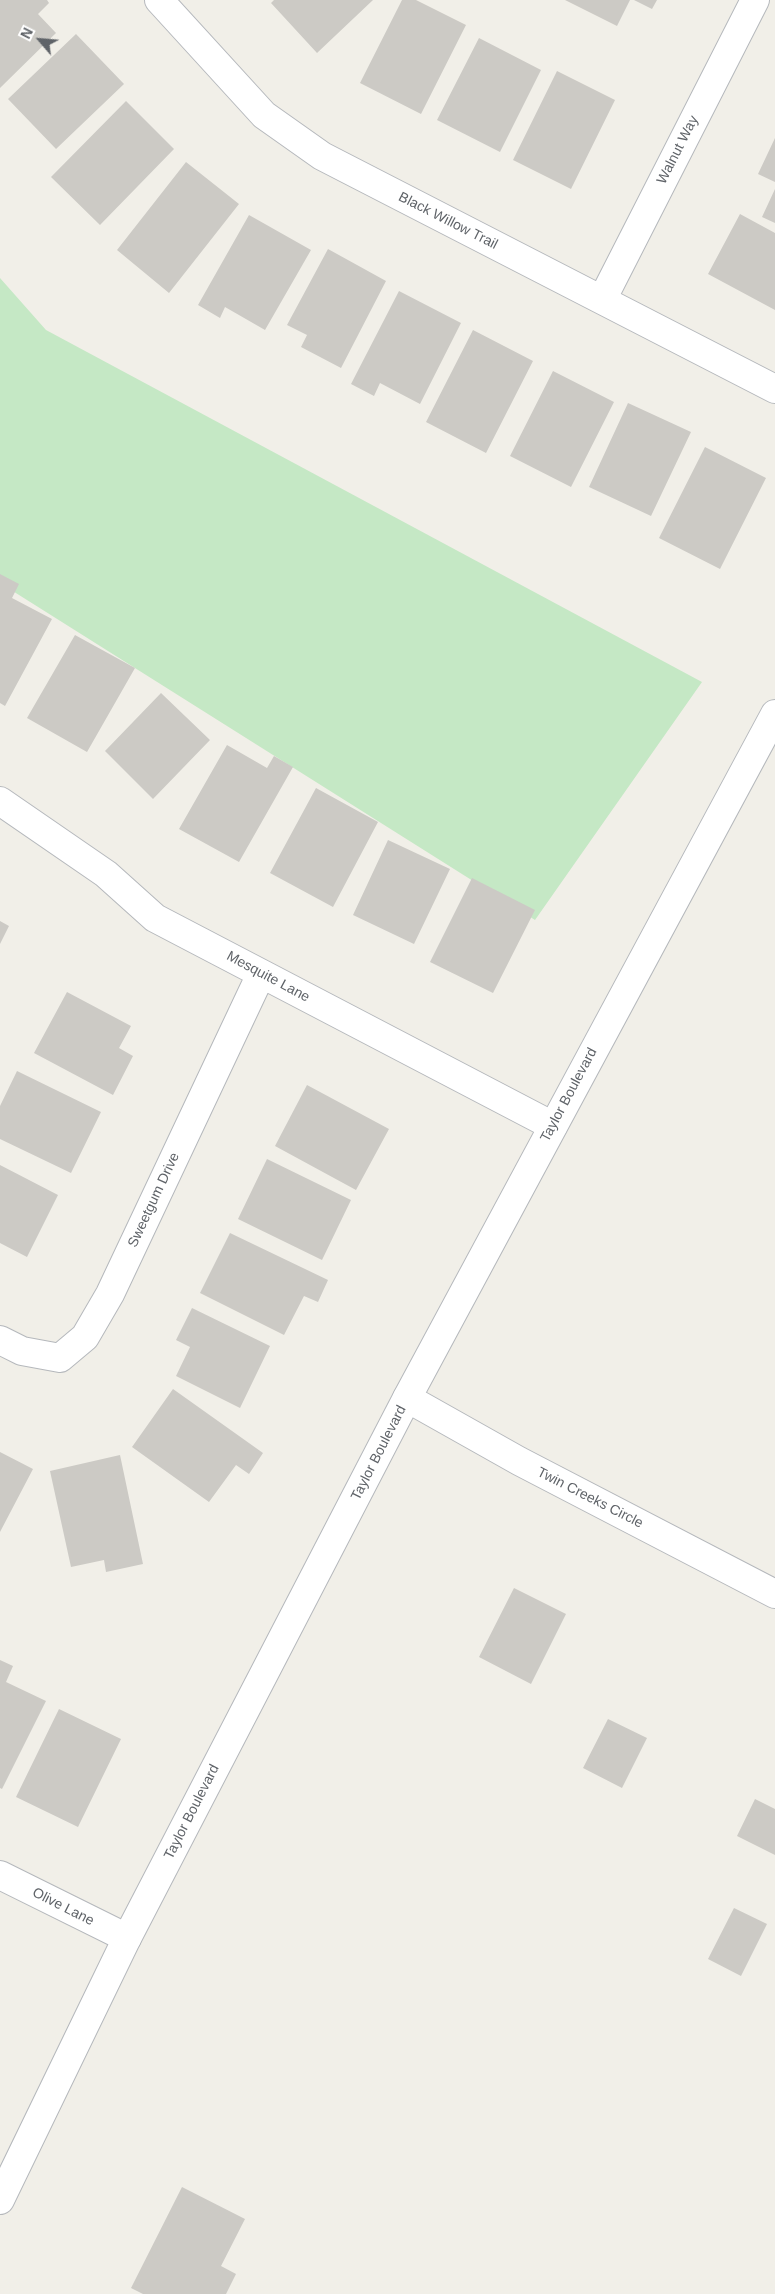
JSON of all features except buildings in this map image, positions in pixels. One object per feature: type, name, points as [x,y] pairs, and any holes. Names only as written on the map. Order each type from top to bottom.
[{"type":"street","name":"Black Willow Trail","points":[[159,0],[264,114],[322,156],[775,389]]},
{"type":"street","name":"Walnut Way","points":[[602,300],[755,0]]},
{"type":"street","name":"Taylor Boulevard","points":[[0,2200],[127,1938],[407,1398],[775,714]]},
{"type":"street","name":"Mesquite Lane","points":[[0,801],[106,874],[155,918],[553,1126]]},
{"type":"street","name":"Sweetgum Drive","points":[[0,1340],[22,1351],[60,1358],[85,1338],[110,1294],[261,974]]},
{"type":"street","name":"Twin Creeks Circle","points":[[407,1398],[519,1461],[775,1594]]},
{"type":"street","name":"Olive Lane","points":[[0,1875],[127,1938]]},
{"type":"green space","points":[[0,278],[46,330],[702,682],[535,920],[0,583]]}]
